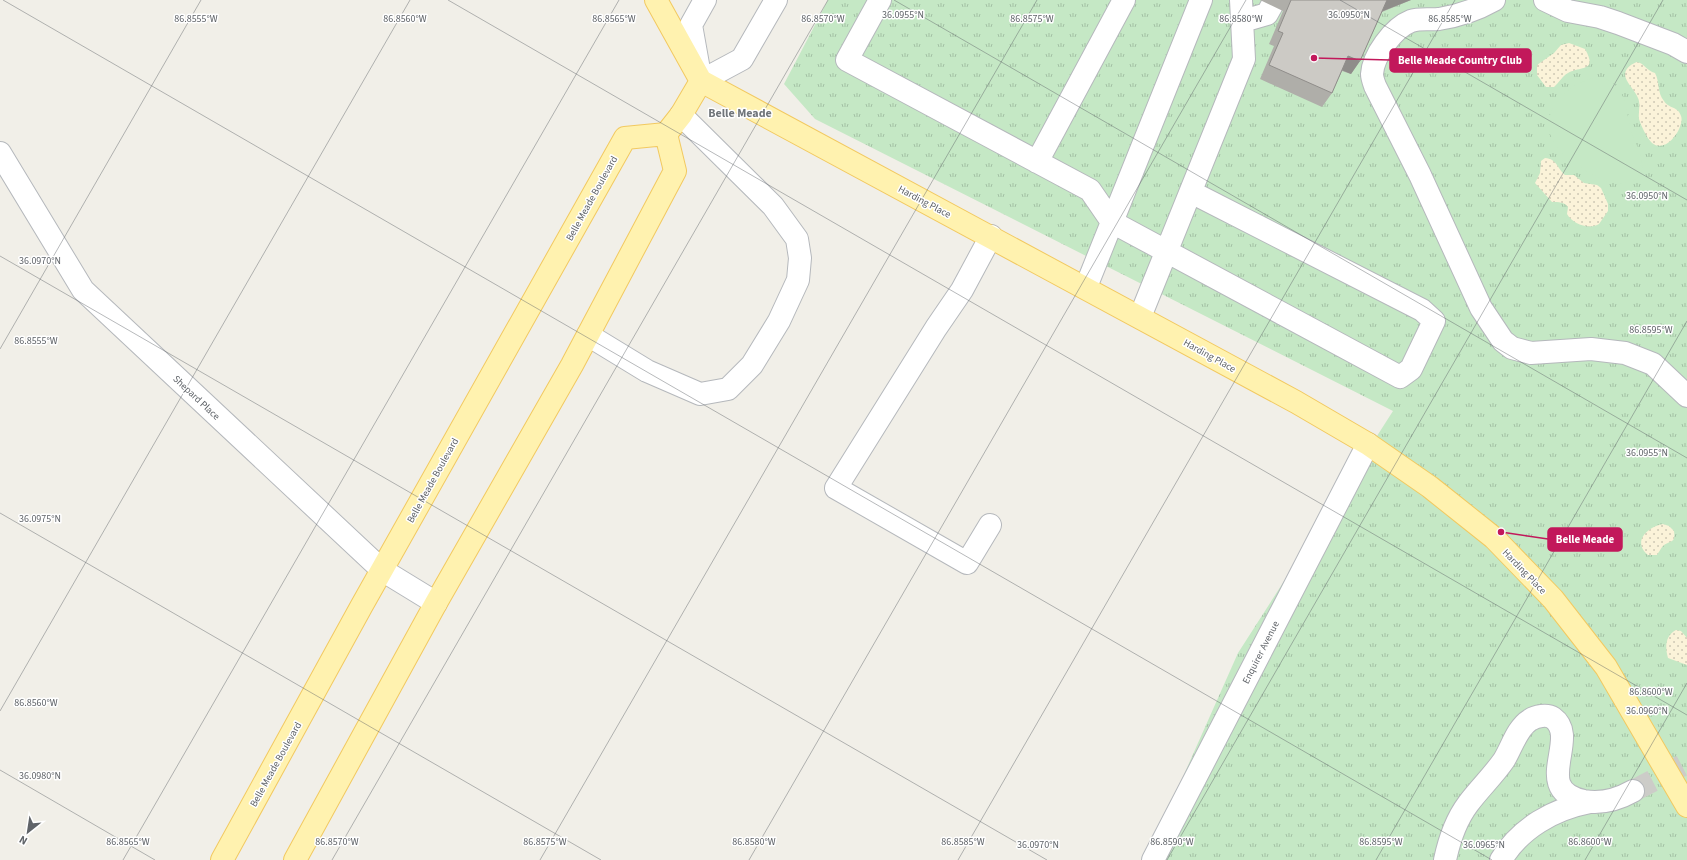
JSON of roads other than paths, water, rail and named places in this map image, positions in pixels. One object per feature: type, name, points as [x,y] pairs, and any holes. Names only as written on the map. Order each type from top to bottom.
[{"type":"main road","points":[[295,860],[436,603],[588,335],[675,171],[666,134],[681,115],[701,81],[656,0]]},
{"type":"main road","name":"Harding Place","points":[[701,81],[1086,287],[1296,402],[1368,444],[1430,487],[1494,538],[1553,599],[1606,667],[1687,806]]},
{"type":"main road","name":"Belle Meade Boulevard","points":[[222,860],[382,570],[625,138],[666,134]]},
{"type":"street","points":[[705,0],[691,24],[701,81],[742,59],[776,0]]},
{"type":"street","points":[[880,0],[847,60],[1090,190],[1112,222],[1166,252],[1400,377],[1411,369],[1434,321],[1422,310],[1191,192]]},
{"type":"street","points":[[1037,162],[1124,0]]},
{"type":"street","points":[[1086,287],[1201,0]]},
{"type":"street","points":[[1494,0],[1476,9],[1458,14],[1438,19],[1411,21],[1398,29],[1386,42],[1376,58],[1372,75],[1375,86],[1420,176],[1481,308],[1496,333],[1512,348],[1531,353],[1591,349],[1625,353],[1653,364],[1687,396]]},
{"type":"street","points":[[1545,0],[1568,11],[1600,17],[1618,23],[1672,44],[1687,52]]},
{"type":"street","points":[[1140,317],[1244,59],[1242,11],[1268,14],[1272,6]]},
{"type":"street","points":[[588,335],[647,371],[700,394],[728,389],[752,365],[779,321],[798,280],[800,258],[797,239],[773,206],[681,115]]},
{"type":"street","name":"Shepard Place","points":[[0,153],[83,290],[382,570],[436,603]]},
{"type":"street","points":[[990,524],[967,563],[836,488],[936,328],[962,290],[991,236]]},
{"type":"street","name":"Enquirer Avenue","points":[[1153,860],[1368,444]]},
{"type":"street","points":[[1444,860],[1461,814],[1499,766],[1523,726],[1530,720],[1537,717],[1545,716],[1553,718],[1561,731],[1563,739],[1557,768],[1560,785],[1567,794],[1578,800],[1590,802]]},
{"type":"street","points":[[1501,860],[1517,838],[1541,820],[1565,808],[1590,802],[1613,800],[1633,791]]},
{"type":"tunnel","points":[[1633,791],[1687,763]]},
{"type":"place","name":"Belle Meade Country Club","points":[[1314,58]]},
{"type":"place","name":"Belle Meade","points":[[1501,532]]},
{"type":"district","name":"Belle Meade","points":[[740,113]]}]
